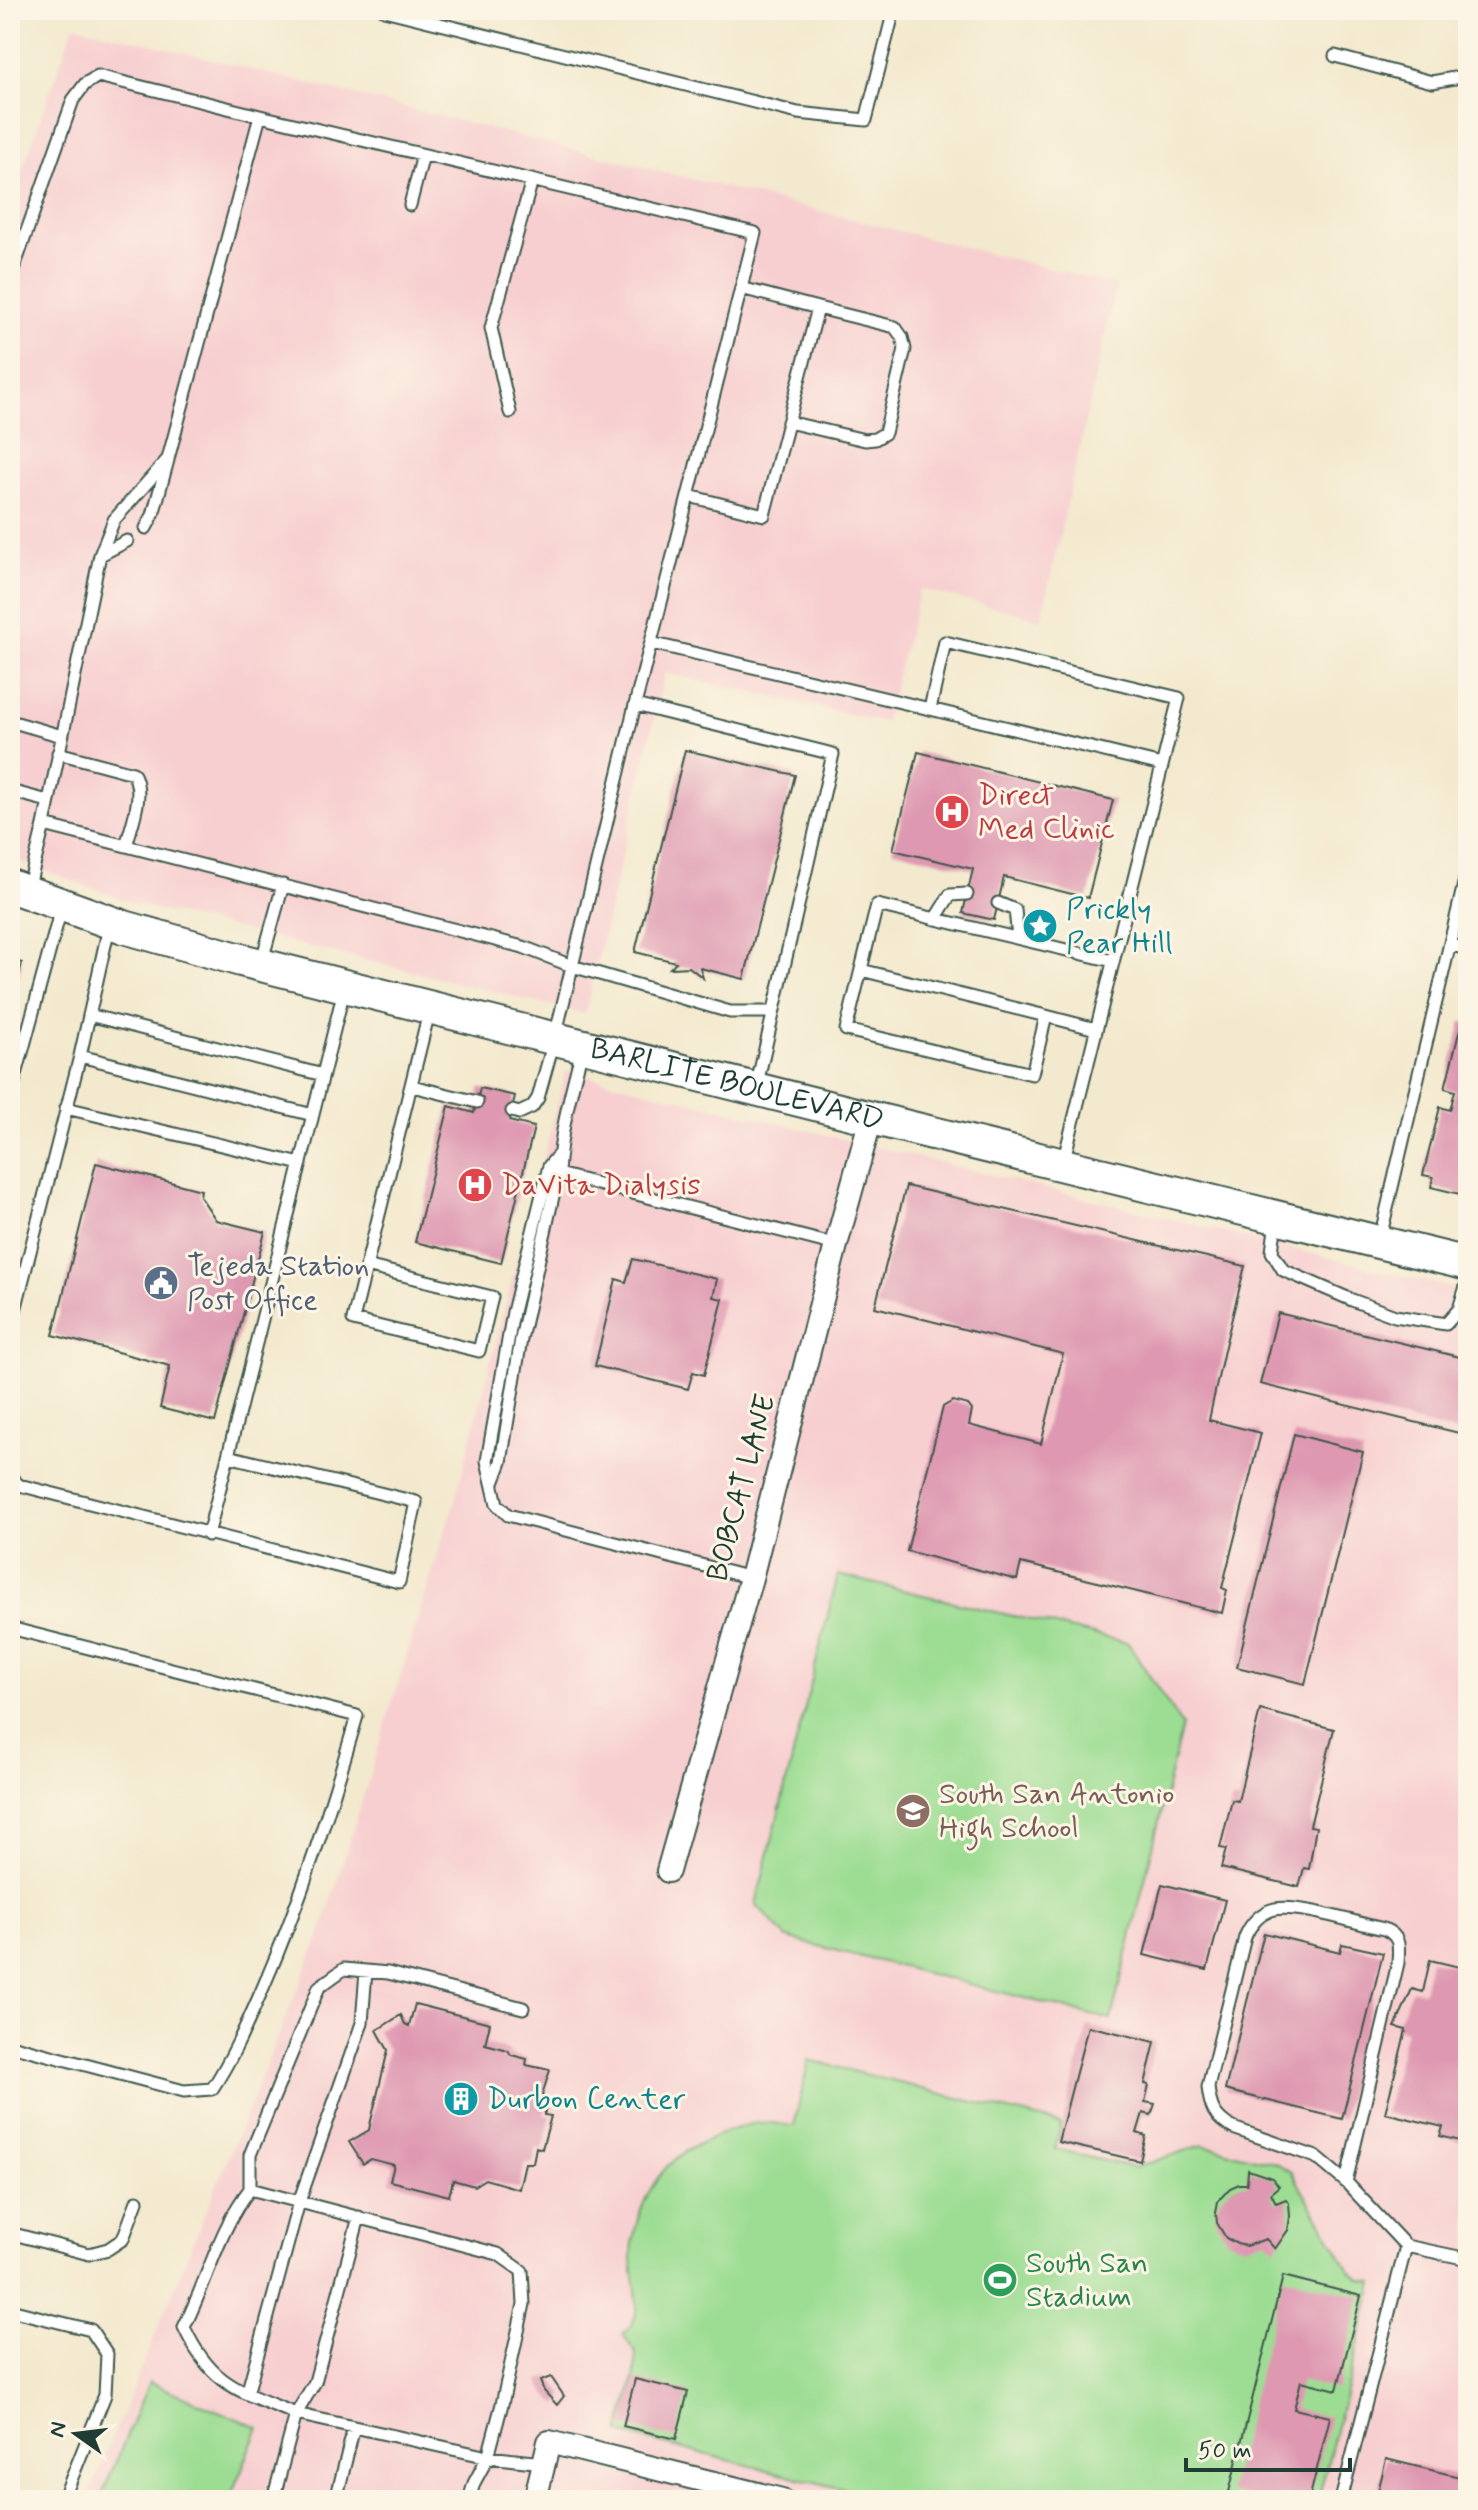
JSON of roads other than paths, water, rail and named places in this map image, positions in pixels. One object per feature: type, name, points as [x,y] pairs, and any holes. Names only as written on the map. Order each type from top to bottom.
[{"type":"street","name":"BARLITE BOULEVARD","points":[[19,889],[110,922],[261,965],[1468,1264]]},
{"type":"street","name":"BOBCAT LANE","points":[[668,1871],[751,1578],[871,1118]]},
{"type":"street","points":[[535,2500],[546,2452],[782,2500]]},
{"type":"lane","points":[[384,10],[798,113],[866,120],[894,10]]},
{"type":"lane","points":[[437,23],[440,10]]},
{"type":"lane","points":[[1335,56],[1432,82],[1460,77],[1468,72]]},
{"type":"lane","points":[[10,279],[73,100],[85,84],[98,76],[755,233],[572,966],[569,1041],[572,1087],[558,1174],[521,1339],[501,1462],[493,1484]]},
{"type":"lane","points":[[146,528],[153,515],[260,116]]},
{"type":"lane","points":[[410,205],[423,155]]},
{"type":"lane","points":[[510,412],[491,328],[532,180]]},
{"type":"lane","points":[[741,288],[895,327],[902,337],[905,349],[885,433],[865,440],[788,422]]},
{"type":"lane","points":[[689,496],[764,515],[818,308]]},
{"type":"lane","points":[[19,889],[44,825],[100,555],[114,520],[168,459]]},
{"type":"lane","points":[[100,555],[127,541]]},
{"type":"lane","points":[[930,709],[945,642],[1179,698],[1063,1163]]},
{"type":"lane","points":[[651,643],[1162,765]]},
{"type":"lane","points":[[635,705],[833,754],[756,1089]]},
{"type":"lane","points":[[10,721],[62,736]]},
{"type":"lane","points":[[58,753],[133,773],[138,781],[139,793],[126,846]]},
{"type":"lane","points":[[10,791],[48,801]]},
{"type":"lane","points":[[44,825],[523,947],[572,966],[730,1012],[773,1012]]},
{"type":"lane","points":[[1379,1243],[1468,867]]},
{"type":"lane","points":[[261,965],[283,885]]},
{"type":"lane","points":[[935,919],[950,895],[967,894]]},
{"type":"lane","points":[[998,903],[1015,910],[1018,938]]},
{"type":"lane","points":[[10,1097],[16,1054],[62,905]]},
{"type":"lane","points":[[1046,1016],[1032,1074],[846,1030],[877,905],[1113,961]]},
{"type":"lane","points":[[10,1330],[80,1056],[110,922]]},
{"type":"lane","points":[[1450,945],[1468,949]]},
{"type":"lane","points":[[861,970],[1096,1029]]},
{"type":"lane","points":[[208,1535],[345,986]]},
{"type":"lane","points":[[366,1266],[492,1297],[479,1351],[353,1320],[366,1266],[412,1086],[430,1008]]},
{"type":"lane","points":[[89,1015],[323,1075]]},
{"type":"lane","points":[[512,1111],[519,1113],[532,1107],[569,1041]]},
{"type":"lane","points":[[80,1056],[313,1115]]},
{"type":"lane","points":[[412,1086],[477,1102]]},
{"type":"lane","points":[[66,1108],[301,1164]]},
{"type":"lane","points":[[559,1154],[549,1166],[513,1312],[487,1461],[497,1504],[508,1515],[751,1578]]},
{"type":"lane","points":[[558,1174],[836,1245]]},
{"type":"lane","points":[[1277,1217],[1272,1252],[1283,1270],[1395,1316],[1446,1324],[1459,1309],[1468,1280]]},
{"type":"lane","points":[[10,1477],[19,1485],[399,1582],[416,1502],[228,1456]]},
{"type":"lane","points":[[10,1628],[357,1716],[328,1816],[281,1948],[232,2058],[212,2089],[184,2091],[10,2045]]},
{"type":"lane","points":[[1346,2182],[1398,1963],[1397,1939],[1384,1929],[1298,1909],[1282,1907],[1269,1910],[1250,1925],[1245,1937],[1208,2087],[1210,2106],[1221,2122],[1233,2128],[1316,2157],[1346,2182],[1406,2246],[1468,2259]]},
{"type":"lane","points":[[523,2008],[388,1973],[344,1969],[319,1987],[250,2155],[250,2189],[236,2206],[184,2327],[196,2354],[227,2385],[296,2414],[488,2457],[546,2452]]},
{"type":"lane","points":[[247,2394],[299,2202],[362,2023],[366,1971]]},
{"type":"lane","points":[[250,2189],[498,2254],[522,2271],[524,2304],[488,2457],[469,2500]]},
{"type":"lane","points":[[10,2233],[89,2254],[108,2249],[123,2239],[137,2201]]},
{"type":"lane","points":[[273,2500],[296,2414],[315,2382],[359,2217]]},
{"type":"lane","points":[[1341,2500],[1406,2246]]},
{"type":"lane","points":[[10,2310],[91,2330],[107,2354],[105,2395],[63,2500]]},
{"type":"lane","points":[[336,2500],[354,2427]]},
{"type":"place","name":"Direct Med Clinic","points":[[952,812]]},
{"type":"place","name":"Prickly Pear Hill","points":[[1040,926]]},
{"type":"place","name":"DaVita Dialysis","points":[[475,1185]]},
{"type":"place","name":"Tejeda Station Post Office","points":[[161,1283]]},
{"type":"place","name":"South San Antonio High School","points":[[913,1811]]},
{"type":"place","name":"Durbon Center","points":[[461,2099]]},
{"type":"place","name":"South San Stadium","points":[[1000,2280]]}]
